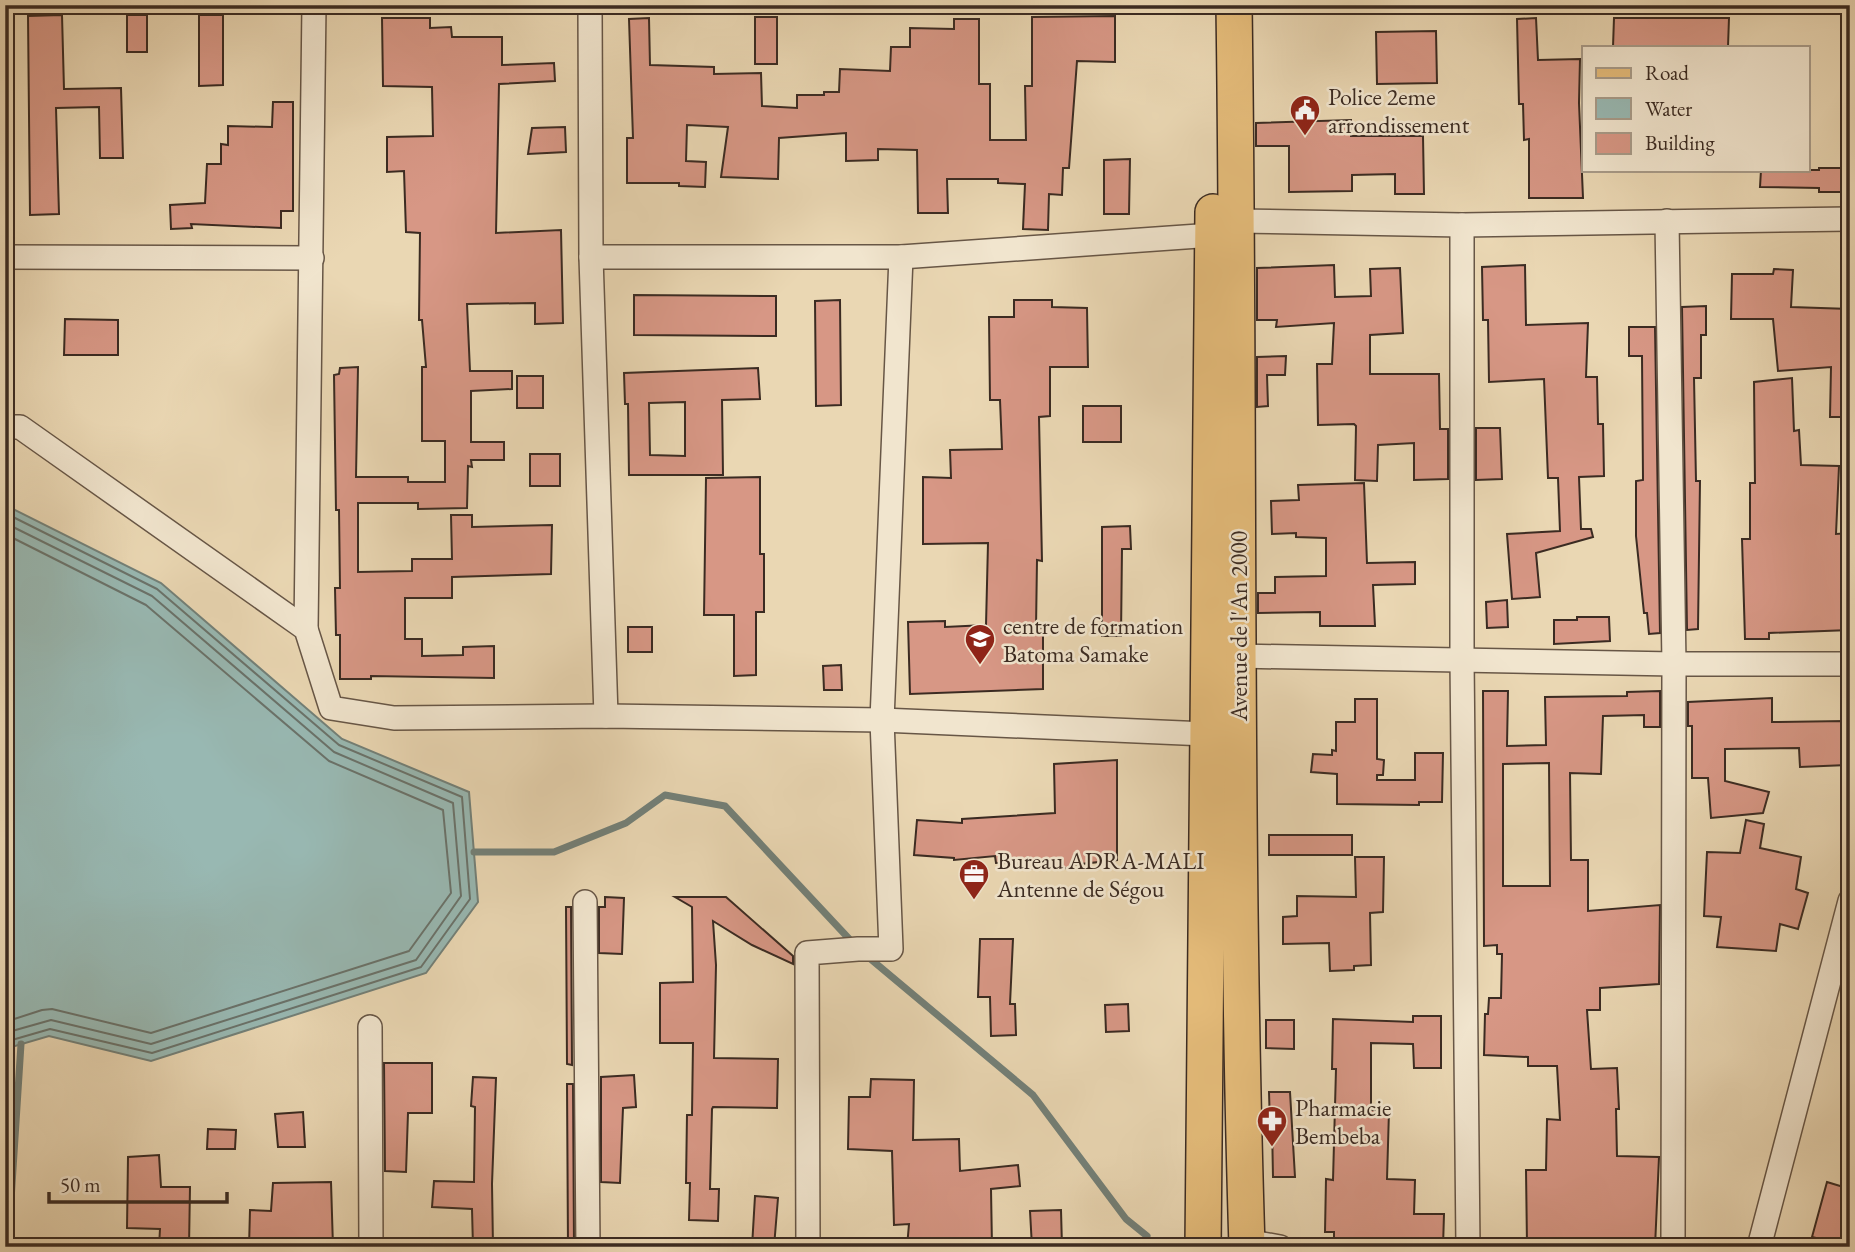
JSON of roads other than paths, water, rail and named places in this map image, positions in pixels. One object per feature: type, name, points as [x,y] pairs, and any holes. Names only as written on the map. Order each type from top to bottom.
[{"type":"main road","name":"Avenue de l'An 2000","points":[[1212,5],[1225,228],[1237,656],[1247,1244]]},
{"type":"main road","name":"Avenue de l'An 2000","points":[[1203,1247],[1206,734],[1234,5]]},
{"type":"street","points":[[314,5],[306,629],[331,708],[394,718],[606,716],[882,720],[1206,734]]},
{"type":"street","points":[[590,5],[591,257],[606,716]]},
{"type":"street","points":[[591,257],[901,257],[1225,228],[1850,219]]},
{"type":"street","points":[[1667,220],[1674,664],[1673,1247]]},
{"type":"street","points":[[1462,225],[1462,659],[1468,1247]]},
{"type":"street","points":[[5,257],[312,258]]},
{"type":"street","points":[[808,1247],[807,953],[858,948],[891,949],[882,720],[901,257]]},
{"type":"street","points":[[5,427],[20,427],[306,629]]},
{"type":"street","points":[[1237,656],[1674,664],[1850,664]]},
{"type":"street","points":[[1759,1247],[1850,901]]},
{"type":"street","points":[[585,902],[588,1247]]},
{"type":"street","points":[[370,1027],[371,1247]]},
{"type":"street","points":[[1247,1244],[1280,1247]]},
{"type":"water","points":[[5,505],[161,583],[342,739],[469,792],[478,902],[426,973],[151,1061],[49,1036],[5,1049]]},
{"type":"waterway","points":[[474,852],[554,852],[626,823],[665,795],[725,806],[853,943]]},
{"type":"waterway","points":[[867,956],[1033,1095],[1126,1219],[1147,1236]]},
{"type":"waterway","points":[[8,1247],[21,1044]]},
{"type":"place","name":"Police 2eme arrondissement","points":[[1305,137]]},
{"type":"place","name":"centre de formation Batoma Samake","points":[[980,666]]},
{"type":"place","name":"Bureau ADRA-MALI Antenne de Ségou","points":[[974,901]]},
{"type":"place","name":"Pharmacie Bembeba","points":[[1272,1148]]}]
